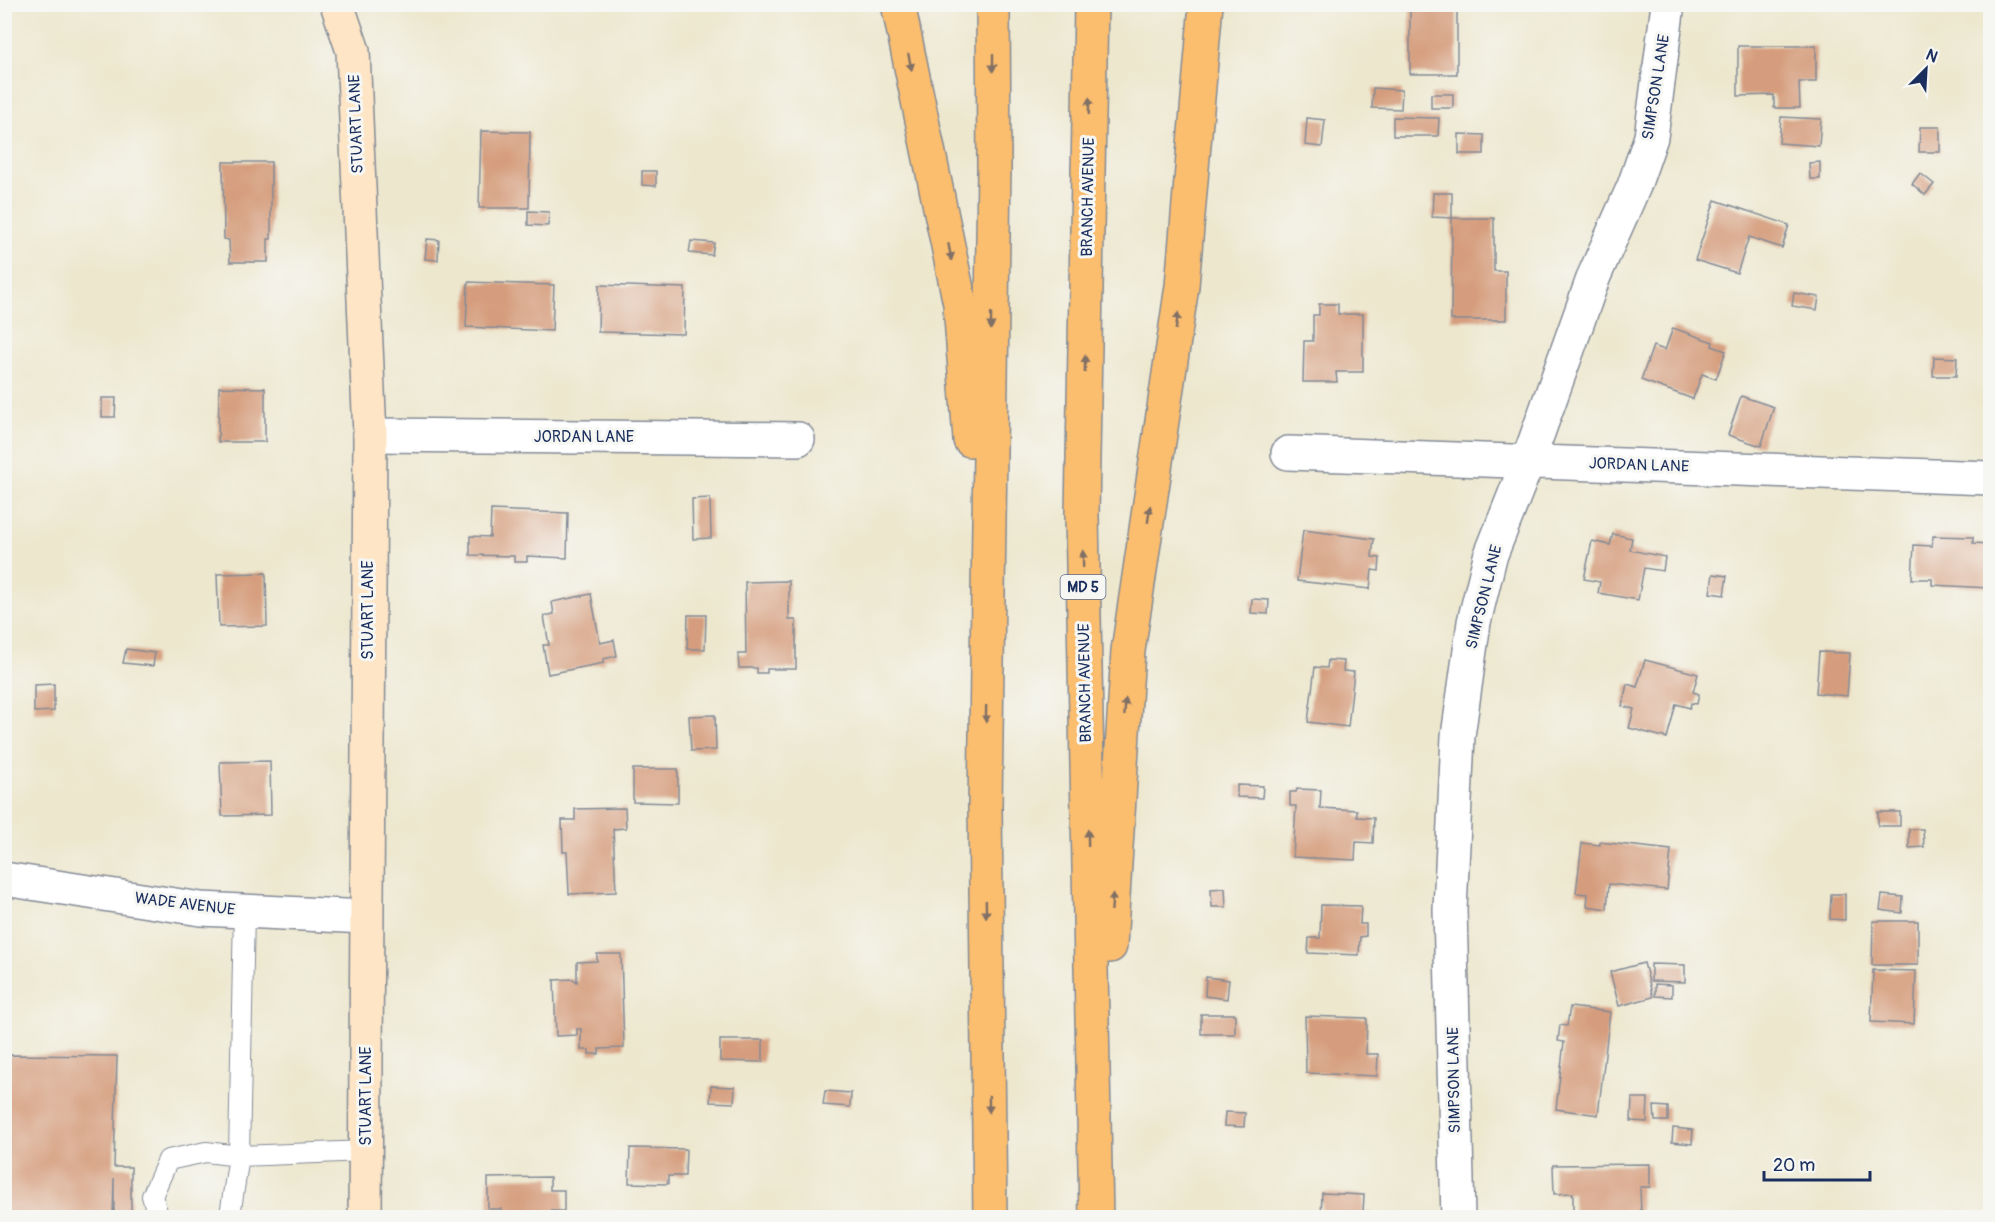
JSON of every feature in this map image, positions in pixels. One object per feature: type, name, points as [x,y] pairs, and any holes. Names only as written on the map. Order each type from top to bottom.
[{"type":"highway","points":[[898,4],[960,304],[987,655]]},
{"type":"highway","points":[[990,1218],[985,807],[993,4]]},
{"type":"highway","name":"BRANCH AVENUE","points":[[1091,4],[1082,515],[1096,1218]]},
{"type":"highway","points":[[1095,1170],[1128,651],[1182,286],[1206,4]]},
{"type":"street","name":"STUART LANE","points":[[337,4],[353,51],[370,435],[365,1218]]},
{"type":"street","name":"SIMPSON LANE","points":[[1458,1218],[1450,910],[1458,735],[1474,622],[1490,557],[1528,461],[1594,276],[1634,186],[1651,136],[1668,4]]},
{"type":"street","name":"JORDAN LANE","points":[[370,435],[798,438]]},
{"type":"street","name":"JORDAN LANE","points":[[1288,453],[1990,478]]},
{"type":"street","name":"WADE AVENUE","points":[[4,879],[201,909],[366,917]]},
{"type":"lane","points":[[226,1218],[230,1215],[239,1156],[244,911]]},
{"type":"lane","points":[[159,1218],[152,1196],[168,1160],[206,1152],[239,1156],[366,1151]]},
{"type":"building","points":[[1410,4],[1457,4],[1457,74],[1410,74]]},
{"type":"building","points":[[1738,46],[1816,46],[1816,82],[1799,82],[1800,108],[1774,108],[1774,95],[1738,96]]},
{"type":"building","points":[[1373,88],[1402,90],[1401,109],[1372,108]]},
{"type":"building","points":[[1431,94],[1453,94],[1453,108],[1431,108]]},
{"type":"building","points":[[1393,117],[1439,118],[1438,136],[1393,136]]},
{"type":"building","points":[[1781,117],[1821,119],[1819,146],[1779,143]]},
{"type":"building","points":[[1307,118],[1325,120],[1322,147],[1305,145]]},
{"type":"building","points":[[1920,127],[1940,127],[1940,152],[1919,152]]},
{"type":"building","points":[[481,131],[530,132],[529,208],[479,208]]},
{"type":"building","points":[[1459,134],[1484,135],[1484,154],[1459,154]]},
{"type":"building","points":[[223,162],[271,162],[271,239],[268,239],[268,262],[230,262],[229,240],[224,239]]},
{"type":"building","points":[[1820,162],[1820,179],[1810,179],[1809,163]]},
{"type":"building","points":[[642,171],[656,171],[656,186],[642,185]]},
{"type":"building","points":[[1920,173],[1934,184],[1925,195],[1912,184]]},
{"type":"building","points":[[1433,193],[1452,193],[1452,218],[1432,217]]},
{"type":"building","points":[[1715,200],[1789,225],[1782,248],[1749,237],[1737,273],[1695,260]]},
{"type":"building","points":[[528,211],[549,212],[548,226],[528,225]]},
{"type":"building","points":[[1452,218],[1494,218],[1494,271],[1506,271],[1506,320],[1451,320]]},
{"type":"building","points":[[427,239],[439,240],[438,260],[425,259]]},
{"type":"building","points":[[691,241],[714,243],[712,255],[689,253]]},
{"type":"building","points":[[468,282],[554,285],[552,331],[466,327]]},
{"type":"building","points":[[599,285],[685,288],[684,334],[598,332]]},
{"type":"building","points":[[1794,293],[1819,297],[1817,310],[1792,306]]},
{"type":"building","points":[[1319,304],[1338,304],[1338,314],[1363,314],[1363,372],[1336,372],[1337,382],[1303,382],[1304,341],[1313,341],[1313,315],[1319,315]]},
{"type":"building","points":[[1673,328],[1713,342],[1712,346],[1726,351],[1716,379],[1702,374],[1693,399],[1641,380],[1653,346],[1665,350]]},
{"type":"building","points":[[1934,357],[1957,358],[1956,376],[1933,376]]},
{"type":"building","points":[[219,387],[265,388],[265,442],[218,442]]},
{"type":"building","points":[[1741,396],[1774,407],[1761,446],[1728,435]]},
{"type":"building","points":[[102,398],[116,398],[115,417],[102,417]]},
{"type":"building","points":[[710,498],[711,538],[693,539],[692,499]]},
{"type":"building","points":[[491,510],[568,513],[567,558],[527,556],[527,562],[514,562],[514,556],[470,555],[470,536],[490,537]]},
{"type":"building","points":[[1303,530],[1374,539],[1372,557],[1380,558],[1379,571],[1372,570],[1370,589],[1297,581]]},
{"type":"building","points":[[1613,534],[1632,538],[1630,550],[1665,557],[1663,571],[1644,568],[1638,600],[1598,593],[1600,582],[1584,579],[1592,541],[1610,545]]},
{"type":"building","points":[[1933,536],[1973,537],[1973,543],[1990,544],[1990,588],[1932,585],[1932,579],[1912,579],[1914,545],[1932,546]]},
{"type":"building","points":[[266,573],[267,626],[219,627],[217,574]]},
{"type":"building","points":[[1713,574],[1727,576],[1724,595],[1710,593]]},
{"type":"building","points":[[789,581],[789,620],[796,620],[796,669],[767,669],[767,673],[757,673],[757,668],[739,668],[738,654],[746,654],[745,582]]},
{"type":"building","points":[[591,594],[600,643],[614,640],[617,656],[603,659],[604,663],[548,674],[543,645],[549,645],[544,616],[554,614],[552,602]]},
{"type":"building","points":[[1252,599],[1269,600],[1268,614],[1251,613]]},
{"type":"building","points":[[688,615],[706,615],[705,649],[687,649]]},
{"type":"building","points":[[126,649],[155,653],[153,666],[123,663]]},
{"type":"building","points":[[1819,652],[1850,653],[1847,696],[1816,693]]},
{"type":"building","points":[[1328,660],[1344,661],[1343,671],[1354,672],[1348,727],[1308,722],[1315,667],[1327,668]]},
{"type":"building","points":[[1645,660],[1698,674],[1693,692],[1699,694],[1697,704],[1691,703],[1690,708],[1676,704],[1667,738],[1629,728],[1634,709],[1622,706],[1627,684],[1637,687]]},
{"type":"building","points":[[54,684],[54,711],[34,712],[34,685]]},
{"type":"building","points":[[715,715],[716,750],[691,751],[689,716]]},
{"type":"building","points":[[270,761],[271,815],[222,816],[220,762]]},
{"type":"building","points":[[633,769],[678,769],[678,803],[633,802]]},
{"type":"building","points":[[1237,785],[1263,786],[1262,798],[1237,797]]},
{"type":"building","points":[[1297,789],[1321,790],[1320,808],[1357,810],[1357,817],[1374,818],[1373,843],[1356,842],[1355,860],[1293,857],[1296,806],[1290,806],[1290,792],[1296,792]]},
{"type":"building","points":[[625,808],[626,828],[613,829],[616,892],[569,894],[567,852],[563,852],[562,820],[575,820],[575,809]]},
{"type":"building","points":[[1878,812],[1900,812],[1900,826],[1878,826]]},
{"type":"building","points":[[1909,829],[1923,829],[1924,847],[1909,848]]},
{"type":"building","points":[[1600,842],[1671,850],[1667,890],[1609,884],[1607,909],[1587,906],[1588,894],[1576,893],[1582,843],[1600,845]]},
{"type":"building","points":[[1225,888],[1226,907],[1212,907],[1211,889]]},
{"type":"building","points":[[1831,894],[1845,894],[1845,920],[1830,919]]},
{"type":"building","points":[[1882,895],[1903,897],[1902,913],[1880,910]]},
{"type":"building","points":[[1321,905],[1361,906],[1360,924],[1366,924],[1366,936],[1360,937],[1359,955],[1308,953],[1309,938],[1320,938]]},
{"type":"building","points":[[1873,921],[1918,921],[1918,965],[1872,965]]},
{"type":"building","points":[[597,954],[621,954],[624,1048],[599,1049],[599,1054],[589,1054],[589,1050],[581,1050],[581,1029],[577,1029],[577,1035],[556,1036],[554,980],[573,979],[577,982],[577,962],[597,961]]},
{"type":"building","points":[[1644,963],[1653,997],[1619,1006],[1610,972]]},
{"type":"building","points":[[1651,964],[1685,965],[1685,982],[1651,981]]},
{"type":"building","points":[[1873,970],[1916,971],[1914,1024],[1871,1022]]},
{"type":"building","points":[[1206,977],[1229,980],[1227,999],[1205,996]]},
{"type":"building","points":[[1655,984],[1672,985],[1672,997],[1655,996]]},
{"type":"building","points":[[1570,1007],[1610,1012],[1598,1115],[1556,1109],[1564,1042],[1558,1041],[1560,1025],[1567,1026]]},
{"type":"building","points":[[1201,1014],[1235,1014],[1235,1034],[1201,1034]]},
{"type":"building","points":[[1305,1016],[1367,1018],[1366,1054],[1378,1054],[1377,1076],[1306,1073]]},
{"type":"building","points":[[720,1040],[763,1040],[763,1062],[720,1061]]},
{"type":"building","points":[[5,1055],[117,1056],[114,1167],[131,1167],[131,1218],[114,1218],[114,1178],[113,1218],[5,1218]]},
{"type":"building","points":[[711,1086],[735,1087],[734,1103],[710,1102]]},
{"type":"building","points":[[825,1091],[851,1093],[850,1107],[823,1105]]},
{"type":"building","points":[[1632,1098],[1648,1098],[1647,1122],[1631,1121]]},
{"type":"building","points":[[1654,1106],[1668,1107],[1668,1121],[1655,1121]]},
{"type":"building","points":[[1225,1112],[1245,1113],[1244,1127],[1224,1126]]},
{"type":"building","points":[[1673,1128],[1693,1130],[1692,1144],[1672,1142]]},
{"type":"building","points":[[630,1148],[686,1149],[685,1176],[668,1176],[668,1184],[629,1183]]},
{"type":"building","points":[[1650,1164],[1650,1187],[1640,1187],[1641,1215],[1573,1218],[1573,1193],[1554,1194],[1553,1165]]},
{"type":"building","points":[[550,1177],[550,1190],[564,1190],[564,1211],[551,1211],[551,1218],[501,1218],[501,1209],[488,1209],[488,1178]]},
{"type":"building","points":[[1322,1193],[1364,1195],[1363,1212],[1371,1212],[1370,1218],[1321,1218]]}]
